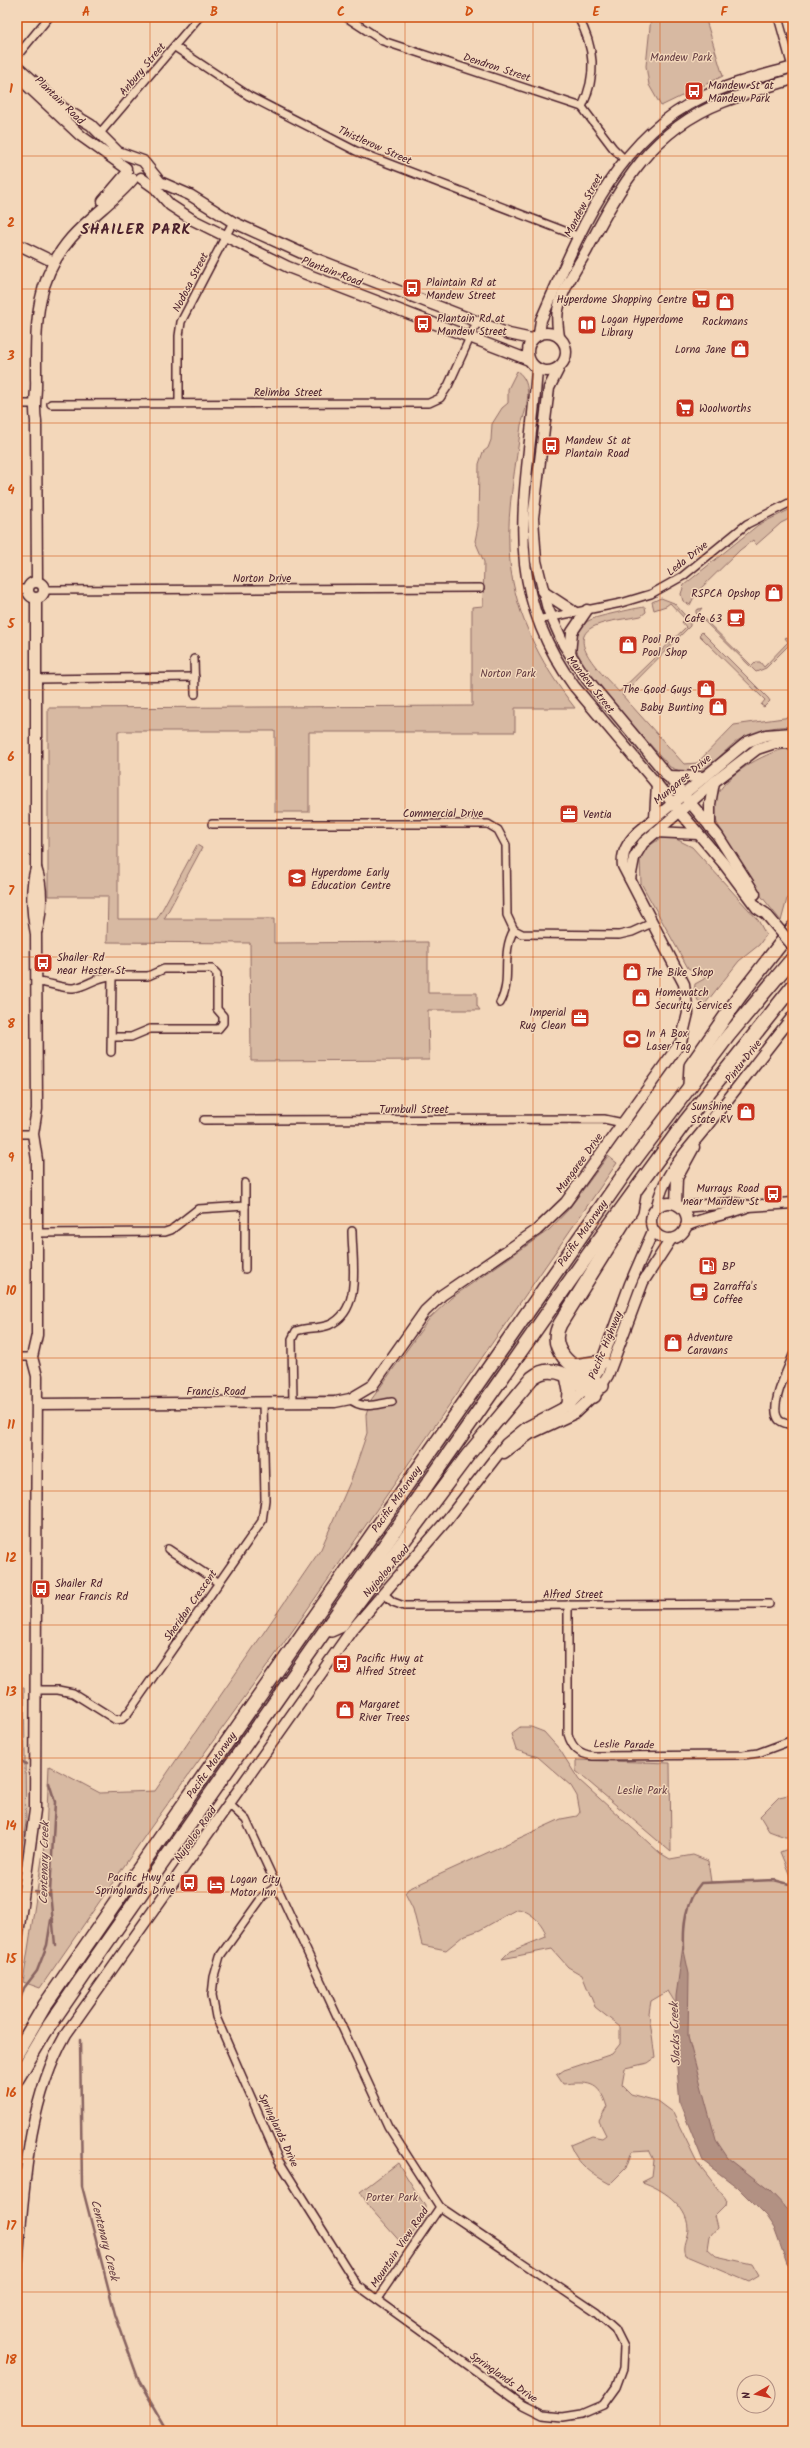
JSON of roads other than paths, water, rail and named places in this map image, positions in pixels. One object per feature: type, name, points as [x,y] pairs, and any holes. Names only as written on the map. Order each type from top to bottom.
[{"type":"highway","points":[[690,1085],[691,1066],[739,997],[793,928]]},
{"type":"highway","name":"Pacific Motorway","points":[[17,2052],[45,2005],[179,1811],[627,1170],[690,1085],[793,958]]},
{"type":"highway","name":"Pacific Motorway","points":[[17,2079],[45,2032],[84,1975],[635,1189],[718,1078],[793,986]]},
{"type":"highway","points":[[594,1387],[570,1371],[559,1352],[556,1342],[557,1332],[631,1210],[635,1189]]},
{"type":"highway","points":[[324,1633],[340,1626],[468,1455],[532,1378],[547,1370],[570,1371],[602,1362]]},
{"type":"highway","points":[[569,1405],[570,1371]]},
{"type":"street","points":[[17,56],[49,17]]},
{"type":"street","name":"Anbury Street","points":[[100,133],[175,47],[199,17]]},
{"type":"street","name":"Dendron Street","points":[[346,17],[383,41],[582,107]]},
{"type":"street","points":[[578,17],[590,41],[593,54],[593,72],[582,107],[613,148],[624,159]]},
{"type":"street","points":[[778,17],[793,67]]},
{"type":"street","name":"Thistlerow Street","points":[[175,47],[249,96],[356,151],[580,237]]},
{"type":"street","name":"Plantain Road","points":[[17,66],[48,96],[100,133],[118,152],[143,161],[146,167],[160,182],[190,195],[233,222],[306,255],[477,322],[535,337]]},
{"type":"street","name":"Mandew Street","points":[[535,337],[541,320],[598,198],[624,159],[659,124],[700,98],[744,81],[793,67]]},
{"type":"street","name":"Plantain Road","points":[[17,76],[81,136],[132,175],[155,188],[180,213],[288,267],[529,360]]},
{"type":"street","points":[[558,337],[558,309],[563,296],[622,184],[639,162],[657,143],[700,113],[724,102],[793,79]]},
{"type":"street","points":[[132,175],[128,163],[136,159]]},
{"type":"street","points":[[17,1941],[35,1810],[37,1376],[32,1357],[37,1335],[37,1160],[33,1134],[37,1109],[36,934],[33,919],[32,897],[33,878],[36,868],[36,598],[40,596],[36,421],[33,404],[36,383],[37,310],[43,288],[54,262],[72,237],[132,175],[146,174],[146,167]]},
{"type":"street","name":"Nodosa Street","points":[[179,403],[179,336],[181,322],[233,222]]},
{"type":"street","points":[[17,244],[54,262]]},
{"type":"street","name":"Relimba Street","points":[[51,404],[429,403],[440,398],[477,322]]},
{"type":"street","points":[[548,333],[558,337],[565,346],[565,359],[559,368],[548,372],[538,369],[529,360],[528,350],[535,337],[548,333]]},
{"type":"street","name":"Mandew Street","points":[[559,368],[549,388],[533,518],[535,556],[542,592],[551,617],[570,654],[586,678],[728,850],[766,914],[793,946]]},
{"type":"street","name":"Mandew Street","points":[[538,369],[522,536],[525,575],[537,620],[551,650],[570,680],[758,908],[766,914]]},
{"type":"street","points":[[17,404],[33,404]]},
{"type":"street","name":"Leda Drive","points":[[537,620],[639,599],[665,588],[689,572],[741,528],[793,501]]},
{"type":"street","points":[[28,589],[32,583],[40,586]]},
{"type":"street","name":"Norton Drive","points":[[40,586],[480,588]]},
{"type":"street","points":[[17,589],[28,589]]},
{"type":"street","points":[[28,589],[29,594],[36,598]]},
{"type":"street","points":[[542,592],[574,612]]},
{"type":"street","points":[[570,654],[572,632],[587,610]]},
{"type":"street","points":[[194,659],[195,694]]},
{"type":"street","points":[[36,679],[194,678]]},
{"type":"street","name":"Mungaree Drive","points":[[630,879],[637,851],[704,777],[747,742],[766,735],[793,733]]},
{"type":"street","name":"Mungaree Drive","points":[[686,798],[714,782],[757,749],[775,743],[793,743]]},
{"type":"street","points":[[667,776],[704,777]]},
{"type":"street","points":[[710,827],[710,804],[714,782]]},
{"type":"street","points":[[655,818],[657,784]]},
{"type":"street","name":"Mungaree Drive","points":[[350,1399],[372,1386],[379,1379],[421,1316],[442,1295],[537,1230],[566,1202],[676,1050],[686,1024],[688,1003],[684,984],[623,863],[626,848],[637,833],[655,818],[676,807]]},
{"type":"street","name":"Commercial Drive","points":[[212,824],[488,824],[498,830],[506,845],[507,915],[514,930]]},
{"type":"street","points":[[655,832],[675,832],[689,835],[698,834]]},
{"type":"street","points":[[500,1004],[506,993],[506,949],[514,930],[522,934],[619,934],[632,932],[652,923]]},
{"type":"street","points":[[36,982],[49,982],[73,988],[101,976],[148,976],[164,969],[212,969],[217,974],[217,1010],[223,1016],[223,1023],[218,1029],[150,1029],[131,1037],[112,1037]]},
{"type":"street","points":[[111,1052],[112,976]]},
{"type":"street","name":"Pintu Drive","points":[[657,1206],[660,1193],[672,1168],[697,1139],[793,1016]]},
{"type":"street","name":"Turnbull Street","points":[[204,1120],[604,1119],[623,1123]]},
{"type":"street","points":[[17,1134],[33,1134]]},
{"type":"street","name":"Pintu Drive","points":[[679,1206],[677,1178],[693,1152],[697,1139]]},
{"type":"street","points":[[245,1183],[245,1269]]},
{"type":"street","points":[[679,1206],[686,1216],[686,1226],[681,1235],[671,1239],[661,1238],[653,1231],[650,1221],[657,1206],[666,1202],[679,1206],[733,1203],[749,1206],[793,1203]]},
{"type":"street","points":[[36,1233],[165,1232],[171,1230],[198,1209],[245,1206]]},
{"type":"street","points":[[686,1226],[704,1218],[734,1213],[749,1206]]},
{"type":"street","points":[[293,1403],[292,1339],[296,1331],[330,1325],[340,1318],[350,1303],[352,1297],[352,1231]]},
{"type":"street","name":"Pacific Highway","points":[[495,1459],[506,1444],[520,1432],[569,1405],[594,1387],[630,1284],[653,1231]]},
{"type":"street","name":"Pacific Highway","points":[[495,1459],[530,1434],[575,1413],[594,1387],[643,1282],[671,1239]]},
{"type":"street","points":[[793,1355],[776,1400],[776,1415],[780,1421],[793,1426]]},
{"type":"street","points":[[17,1357],[32,1357]]},
{"type":"street","name":"Francis Road","points":[[37,1404],[293,1403],[335,1402],[350,1399],[357,1405],[362,1406],[392,1402]]},
{"type":"street","name":"Sheridan Crescent","points":[[36,1690],[58,1690],[73,1693],[112,1719],[122,1719],[128,1713],[262,1520],[265,1511],[263,1403]]},
{"type":"street","name":"Nujooloo Road","points":[[17,2268],[32,2127],[43,2083],[52,2060],[77,2018],[230,1805],[351,1631],[448,1520],[495,1459]]},
{"type":"street","points":[[168,1549],[219,1583]]},
{"type":"street","name":"Alfred Street","points":[[383,1593],[393,1602],[404,1606],[769,1604]]},
{"type":"street","name":"Leslie Parade","points":[[568,1605],[568,1734],[570,1744],[575,1750],[593,1756],[743,1755],[758,1753],[793,1740]]},
{"type":"street","name":"Springlands Drive","points":[[230,1805],[246,1820],[388,2126],[440,2207],[597,2312],[615,2329],[624,2347],[623,2368],[616,2387],[603,2405],[582,2414],[563,2417],[543,2415],[523,2404],[357,2285],[279,2161],[216,2017],[212,1995],[214,1977],[220,1956],[263,1896],[276,1887]]},
{"type":"street","name":"Mountain View Road","points":[[377,2299],[440,2207]]},
{"type":"waterway","name":"Centenary Creek","points":[[17,1758],[26,1764]]},
{"type":"waterway","name":"Centenary Creek","points":[[49,1783],[55,1802],[50,1892],[55,1945]]},
{"type":"waterway","name":"Slacks Creek","points":[[684,1949],[684,1931],[688,1906],[691,1898],[701,1883],[774,1880],[793,1885]]},
{"type":"waterway","points":[[35,1892],[50,1895]]},
{"type":"waterway","points":[[17,2008],[24,1988],[37,1971],[47,1945],[51,1920],[53,1919]]},
{"type":"waterway","name":"Centenary Creek","points":[[80,2040],[82,2186],[115,2314],[139,2381],[168,2431]]},
{"type":"place","name":"Mandew St at Mandew Park","points":[[694,91]]},
{"type":"place","name":"Plaintain Rd at Mandew Street","points":[[412,288]]},
{"type":"place","name":"Hyperdome Shopping Centre","points":[[701,299]]},
{"type":"place","name":"Rockmans","points":[[725,302]]},
{"type":"place","name":"Plantain Rd at Mandew Street","points":[[423,324]]},
{"type":"place","name":"Logan Hyperdome Library","points":[[587,325]]},
{"type":"place","name":"Lorna Jane","points":[[740,349]]},
{"type":"place","name":"Woolworths","points":[[685,408]]},
{"type":"place","name":"Mandew St at Plantain Road","points":[[551,446]]},
{"type":"place","name":"RSPCA Opshop","points":[[774,593]]},
{"type":"place","name":"Cafe 63","points":[[736,618]]},
{"type":"place","name":"Pool Pro Pool Shop","points":[[628,645]]},
{"type":"place","name":"The Good Guys","points":[[706,689]]},
{"type":"place","name":"Baby Bunting","points":[[718,707]]},
{"type":"place","name":"Ventia","points":[[569,814]]},
{"type":"place","name":"Hyperdome Early Education Centre","points":[[297,878]]},
{"type":"place","name":"Shailer Rd near Hester St","points":[[43,963]]},
{"type":"place","name":"The Bike Shop","points":[[632,972]]},
{"type":"place","name":"Homewatch Security Services","points":[[641,998]]},
{"type":"place","name":"Imperial Rug Clean","points":[[580,1018]]},
{"type":"place","name":"In A Box Laser Tag","points":[[632,1039]]},
{"type":"place","name":"Sunshine State RV","points":[[746,1112]]},
{"type":"place","name":"Murrays Road near Mandew St","points":[[773,1194]]},
{"type":"place","name":"BP","points":[[708,1266]]},
{"type":"place","name":"Zarraffa's Coffee","points":[[699,1292]]},
{"type":"place","name":"Adventure Caravans","points":[[673,1343]]},
{"type":"place","name":"Shailer Rd near Francis Rd","points":[[41,1589]]},
{"type":"place","name":"Pacific Hwy at Alfred Street","points":[[342,1664]]},
{"type":"place","name":"Margaret River Trees","points":[[345,1710]]},
{"type":"place","name":"Pacific Hwy at Springlands Drive","points":[[189,1883]]},
{"type":"place","name":"Logan City Motor Inn","points":[[216,1885]]},
{"type":"district","name":"SHAILER PARK","points":[[136,229]]},
{"type":"park label","name":"Mandew Park","points":[[681,57]]},
{"type":"park label","name":"Norton Park","points":[[508,673]]},
{"type":"park label","name":"Leslie Park","points":[[642,1790]]},
{"type":"park label","name":"Porter Park","points":[[392,2197]]}]
